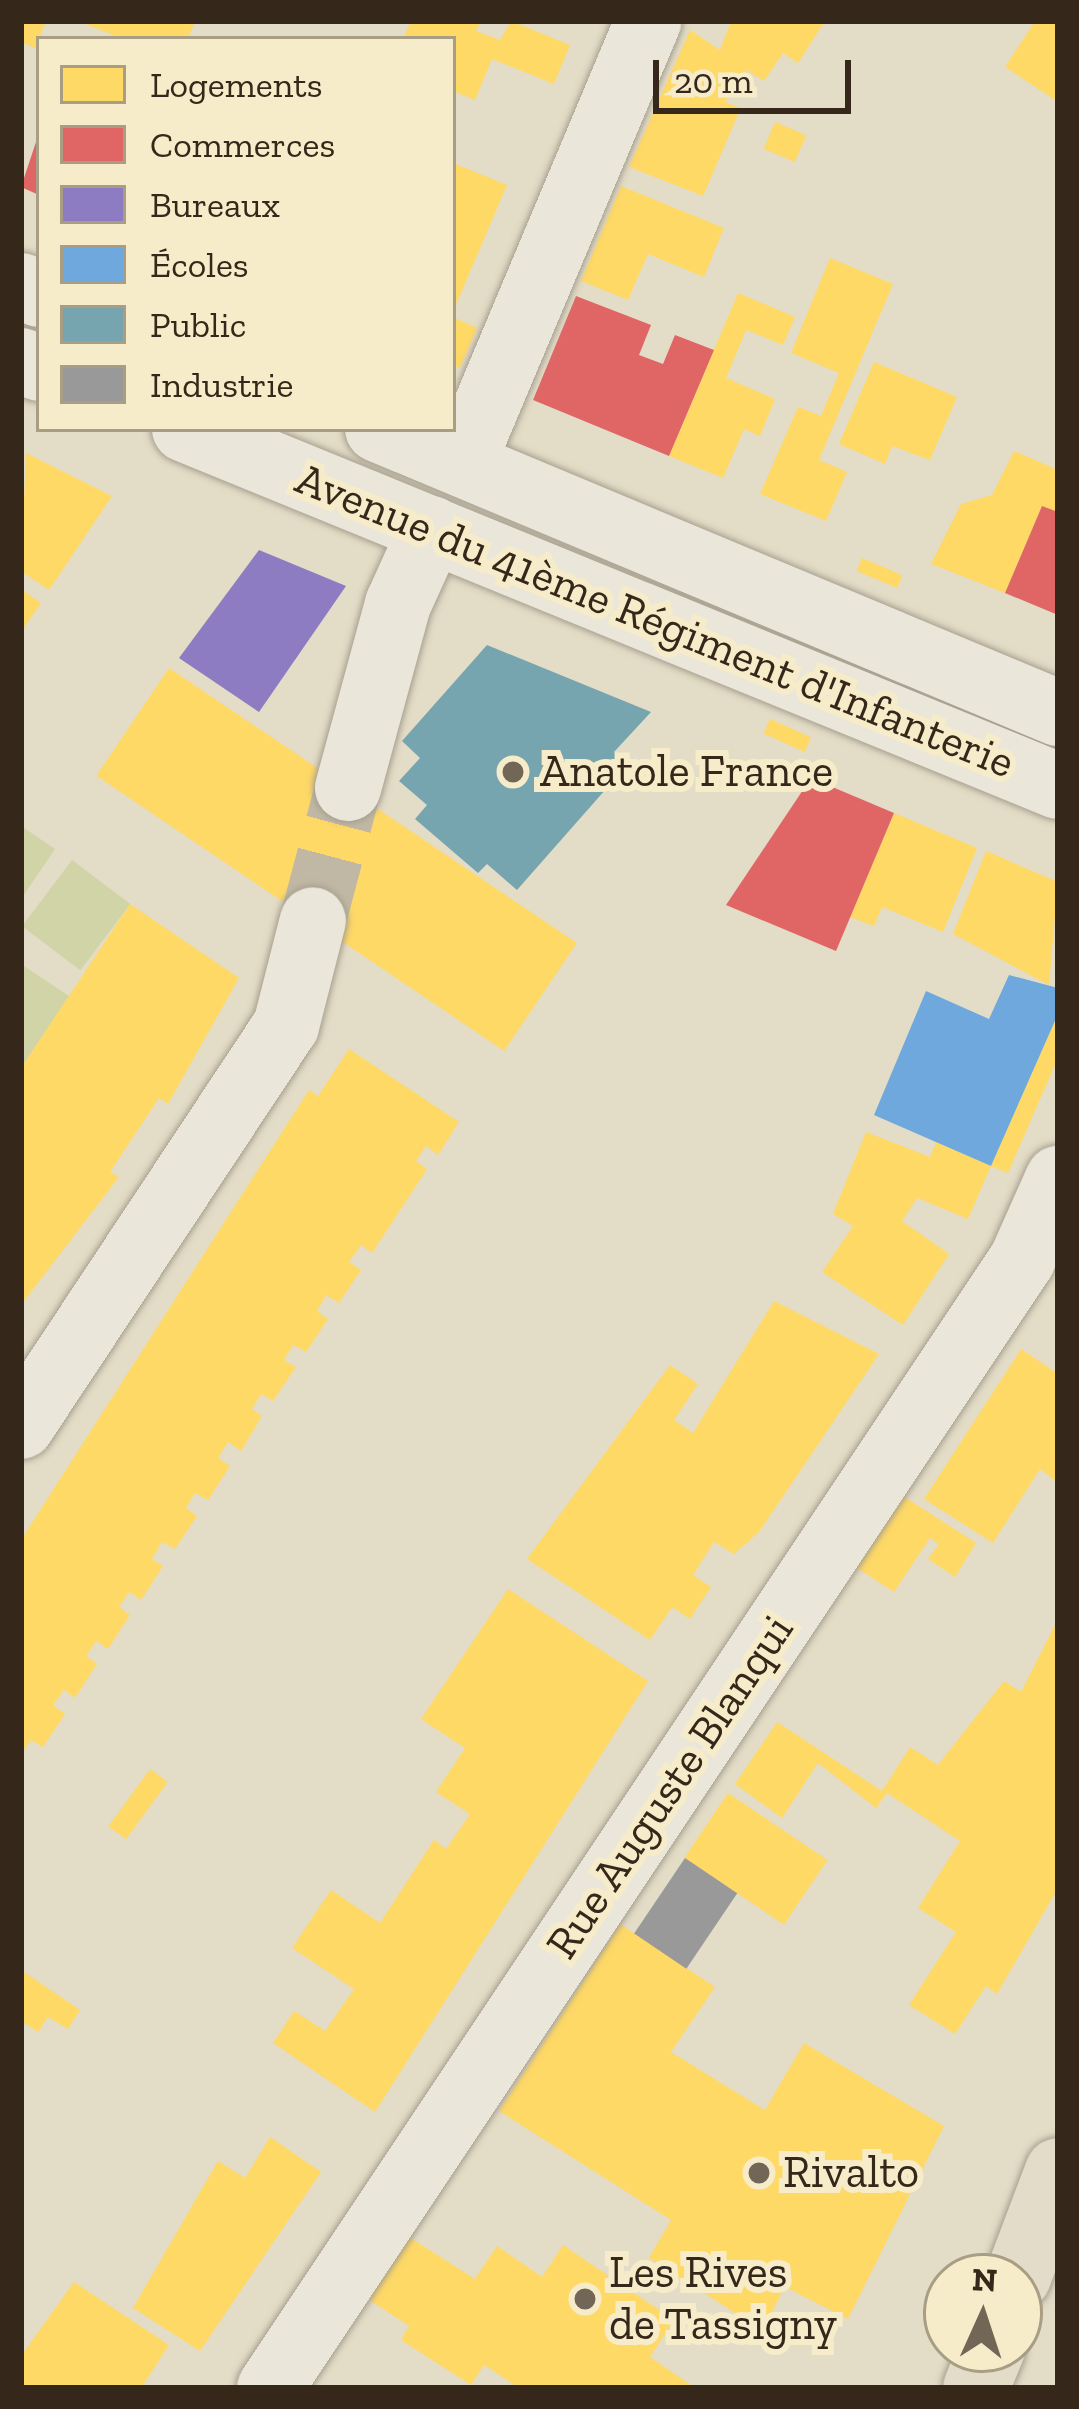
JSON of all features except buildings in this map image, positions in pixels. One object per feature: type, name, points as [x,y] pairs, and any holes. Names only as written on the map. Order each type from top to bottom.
[{"type":"main road","points":[[1027,2253],[1058,2171]]},
{"type":"street","points":[[463,462],[648,21]]},
{"type":"street","name":"Avenue du 41ème Régiment d'Infanterie","points":[[192,432],[1058,785]]},
{"type":"street","name":"Avenue du 41ème Régiment d'Infanterie","points":[[386,432],[1058,713]]},
{"type":"street","points":[[348,788],[398,604],[432,529]]},
{"type":"street","points":[[21,1426],[286,1026],[313,920]]},
{"type":"street","name":"Rue Auguste Blanqui","points":[[270,2388],[1022,1260],[1058,1179]]},
{"type":"green space","points":[[21,826],[55,849],[21,899]]},
{"type":"green space","points":[[72,860],[130,904],[80,970],[22,926]]},
{"type":"green space","points":[[21,964],[69,996],[21,1068]]},
{"type":"tunnel","points":[[313,920],[348,788]]},
{"type":"place","name":"Anatole France","points":[[513,772]]},
{"type":"place","name":"Rivalto","points":[[759,2173]]},
{"type":"place","name":"Les Rives de Tassigny","points":[[585,2299]]}]
